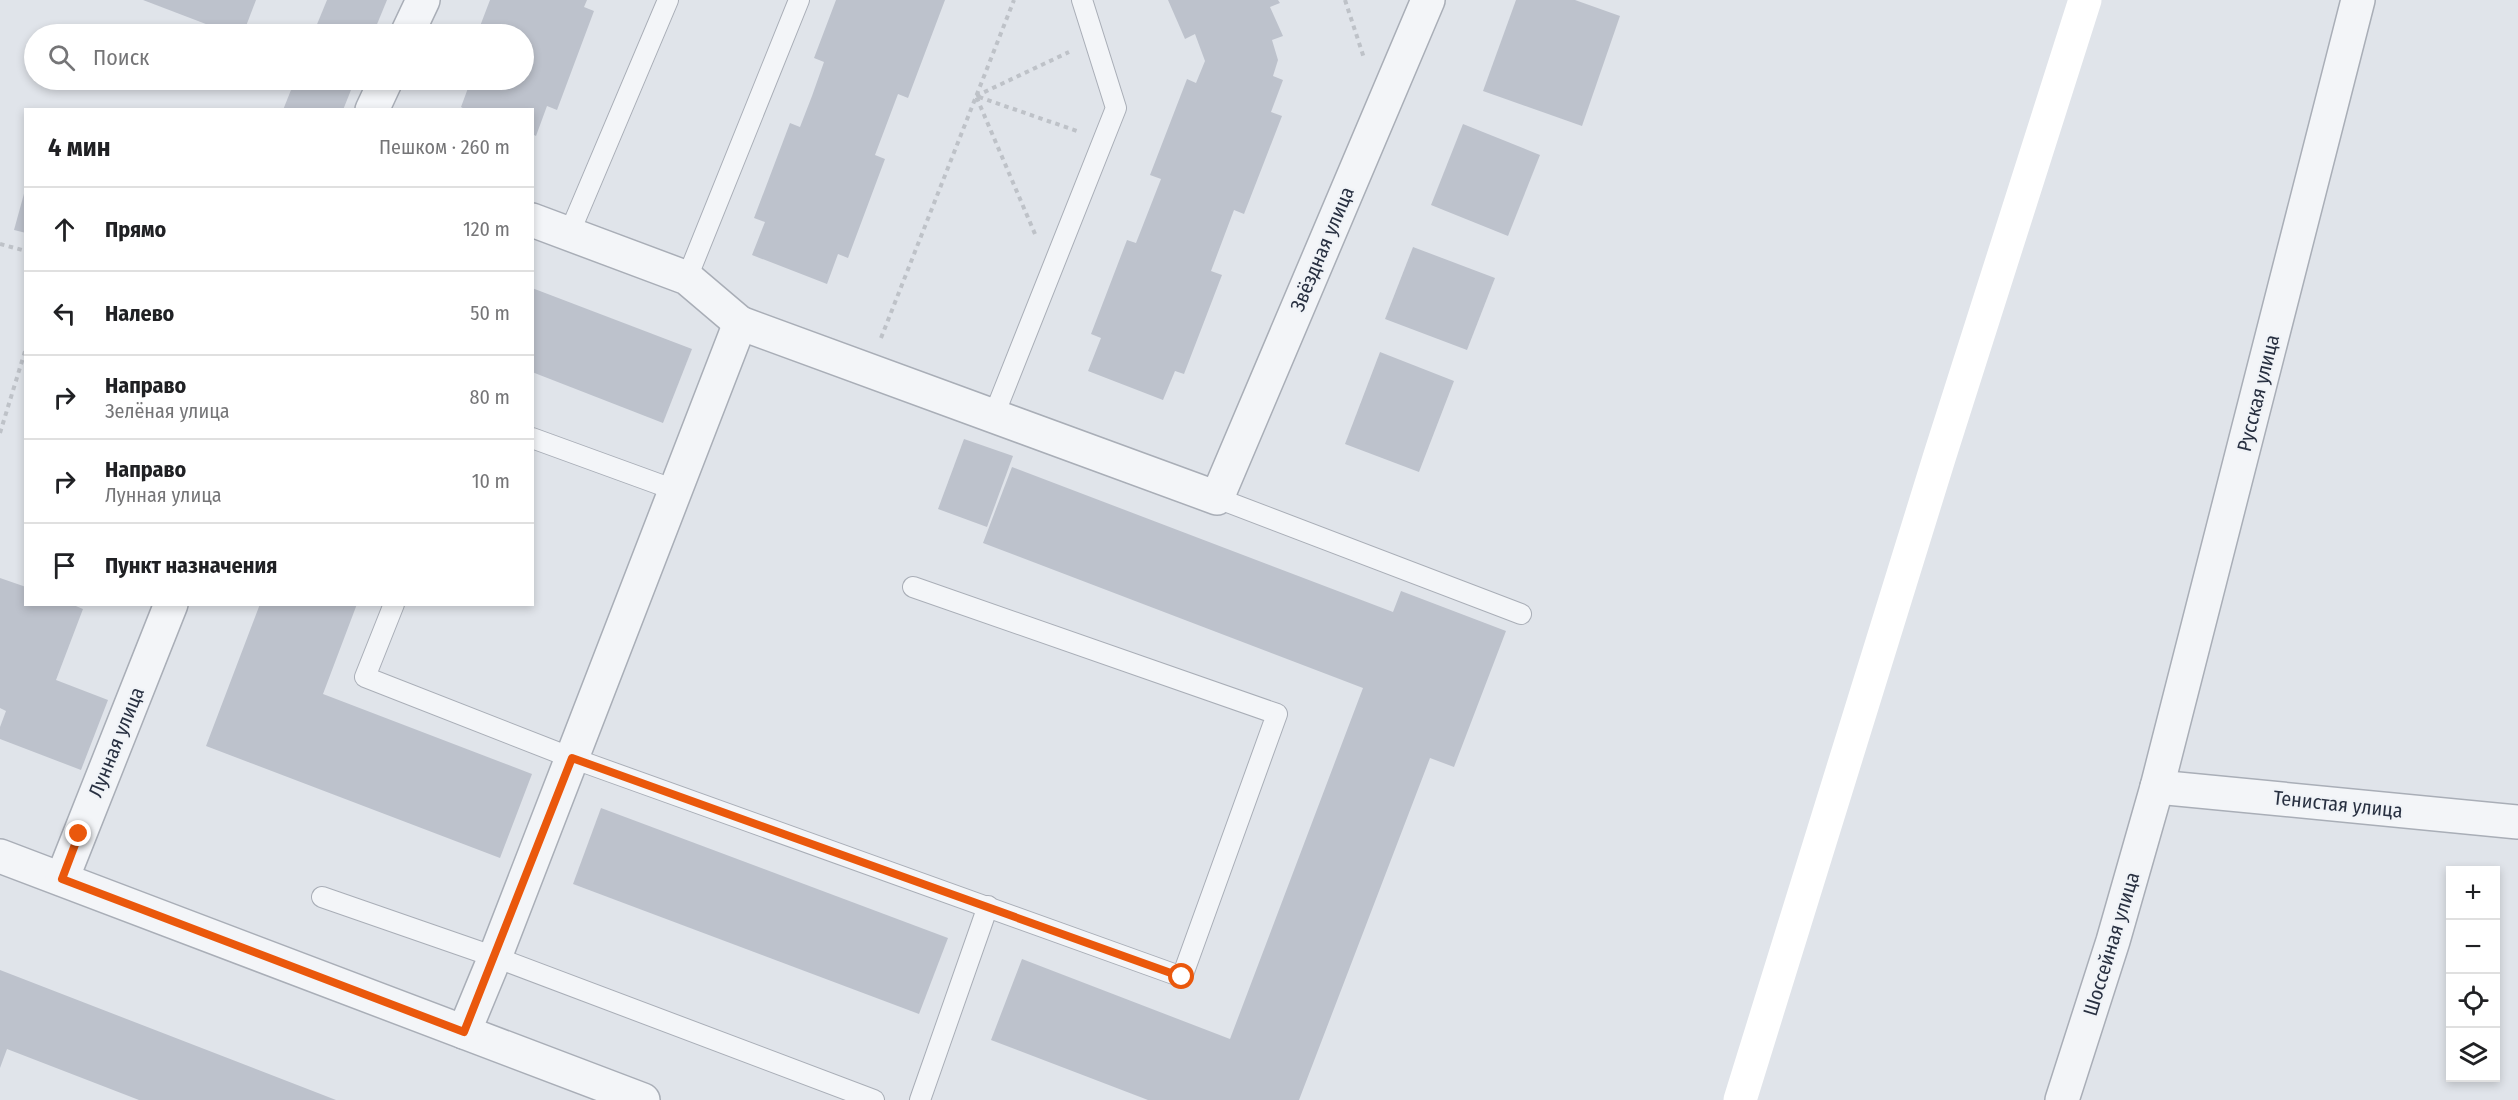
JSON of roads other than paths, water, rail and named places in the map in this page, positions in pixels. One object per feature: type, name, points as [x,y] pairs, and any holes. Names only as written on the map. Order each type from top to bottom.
[{"type":"main road","points":[[1740,1100],[1936,466],[2085,0]]},
{"type":"street","points":[[412,24],[423,0]]},
{"type":"street","name":"Звёздная улица","points":[[1217,498],[1428,0]]},
{"type":"street","name":"Русская улица","points":[[2157,787],[2358,0]]},
{"type":"street","points":[[373,108],[381,90]]},
{"type":"street","points":[[534,221],[687,278],[740,323],[1217,498]]},
{"type":"street","points":[[464,1032],[740,323]]},
{"type":"street","name":"Лунная улица","points":[[62,879],[170,606]]},
{"type":"street","name":"Тенистая улица","points":[[2157,787],[2518,822]]},
{"type":"street","name":"Шоссейная улица","points":[[2062,1100],[2113,941],[2157,787]]},
{"type":"street","points":[[0,856],[642,1100]]},
{"type":"lane","points":[[569,234],[668,0]]},
{"type":"lane","points":[[687,278],[798,0]]},
{"type":"lane","points":[[994,415],[1116,108],[1082,0]]},
{"type":"lane","points":[[534,439],[675,490]]},
{"type":"lane","points":[[1217,498],[1521,614]]},
{"type":"lane","points":[[393,606],[365,677],[572,758],[1182,977],[1277,714],[913,587]]},
{"type":"lane","points":[[322,897],[495,957],[874,1100]]},
{"type":"lane","points":[[920,1100],[988,906]]}]
